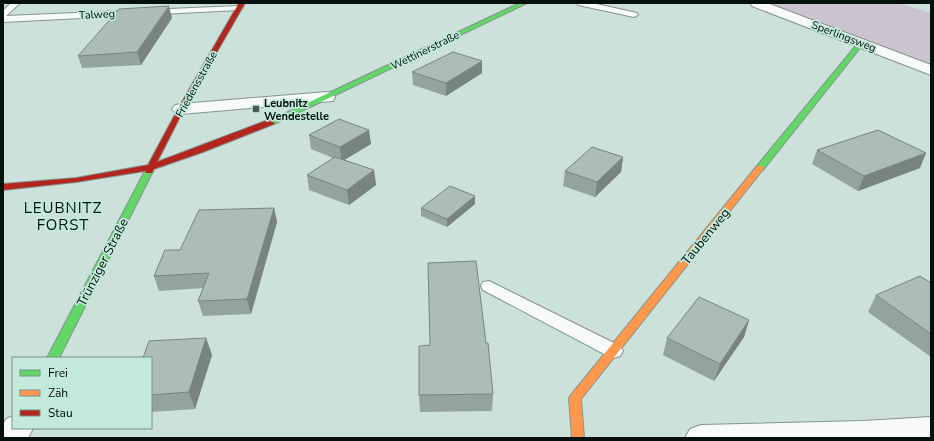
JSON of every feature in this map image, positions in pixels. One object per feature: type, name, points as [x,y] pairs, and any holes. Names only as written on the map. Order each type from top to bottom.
[{"type":"street","name":"Wettinerstraße","points":[[3,187],[76,180],[152,167],[200,150],[327,97],[521,3]]},
{"type":"street","name":"Sperlingsweg","points":[[756,3],[931,70]]},
{"type":"street","name":"Friedensstraße","points":[[152,167],[182,109],[240,5]]},
{"type":"street","name":"Taubenweg","points":[[578,438],[575,398],[861,43]]},
{"type":"street","name":"Wettinerstraße","points":[[182,109],[327,97]]},
{"type":"street","name":"Trünziger Straße","points":[[54,357],[152,167]]},
{"type":"street","points":[[12,438],[16,429]]},
{"type":"street","points":[[701,438],[864,436],[931,430]]},
{"type":"lane","points":[[3,15],[16,3]]},
{"type":"lane","points":[[581,3],[634,15]]},
{"type":"lane","name":"Talweg","points":[[3,19],[240,5]]},
{"type":"lane","points":[[489,286],[614,351]]},
{"type":"shaded area","points":[[769,3],[899,3],[931,13],[931,65]]},
{"type":"building","points":[[169,6],[137,52],[78,56],[119,9]]},
{"type":"building","points":[[453,52],[482,61],[446,83],[412,72]]},
{"type":"building","points":[[339,119],[369,130],[340,147],[309,135]]},
{"type":"building","points":[[878,130],[926,153],[864,176],[817,150]]},
{"type":"building","points":[[592,147],[623,157],[597,182],[565,171]]},
{"type":"building","points":[[335,157],[374,170],[347,190],[307,175]]},
{"type":"building","points":[[450,186],[475,196],[447,219],[421,208]]},
{"type":"building","points":[[274,208],[247,299],[198,301],[209,273],[154,276],[165,250],[180,250],[199,210]]},
{"type":"building","points":[[476,261],[486,343],[488,343],[493,394],[419,395],[419,346],[430,345],[428,263]]},
{"type":"building","points":[[920,276],[931,283],[931,334],[876,295]]},
{"type":"building","points":[[699,297],[749,320],[720,364],[667,338]]},
{"type":"building","points":[[206,338],[189,392],[152,395],[152,357],[143,357],[149,341]]},
{"type":"traffic: fast","points":[[271,122],[327,97],[524,3]]},
{"type":"traffic: fast","points":[[760,168],[861,43]]},
{"type":"traffic: fast","points":[[54,357],[149,171]]},
{"type":"traffic: slow","points":[[578,438],[575,398],[760,168]]},
{"type":"traffic: jam","points":[[149,171],[181,109],[242,3]]},
{"type":"traffic: jam","points":[[3,187],[76,180],[152,167],[271,122]]},
{"type":"place","name":"Leubnitz Wendestelle","points":[[256,109]]},
{"type":"district","name":"LEUBNITZ FORST","points":[[63,216]]}]
